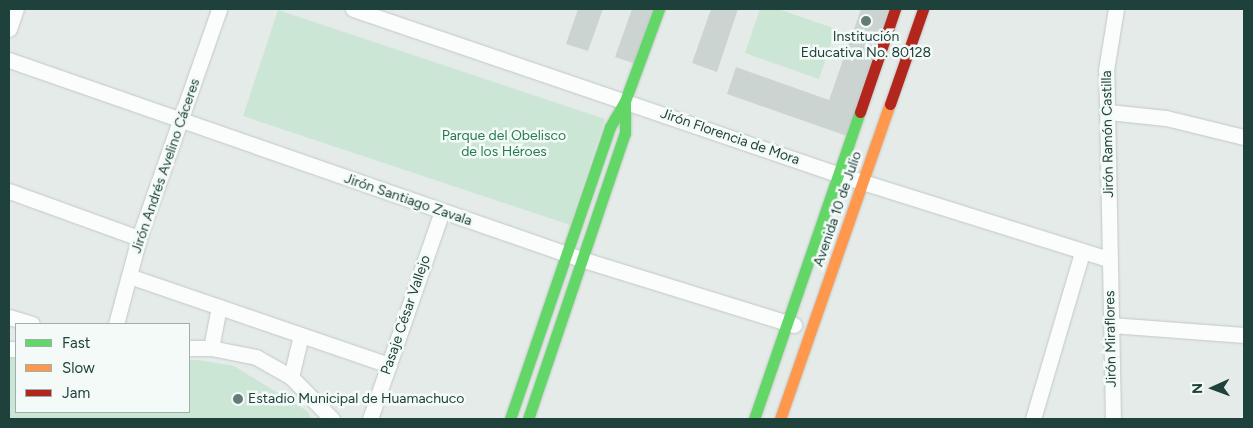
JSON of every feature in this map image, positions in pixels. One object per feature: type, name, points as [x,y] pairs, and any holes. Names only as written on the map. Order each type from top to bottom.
[{"type":"main road","points":[[510,419],[610,128],[625,101],[659,9]]},
{"type":"main road","name":"Avenida 10 de Julio","points":[[754,419],[895,9]]},
{"type":"main road","name":"Avenida 10 de Julio","points":[[780,419],[923,9]]},
{"type":"main road","points":[[528,419],[584,260],[624,133],[625,101]]},
{"type":"street","points":[[9,29],[16,9]]},
{"type":"street","name":"Jirón Andrés Avelino Cáceres","points":[[116,323],[139,238],[182,122],[219,9]]},
{"type":"street","name":"Jirón Florencia de Mora","points":[[353,9],[837,174],[1109,260]]},
{"type":"street","name":"Jirón Ramón Castilla","points":[[1109,260],[1106,70],[1116,9]]},
{"type":"street","name":"Jirón Santiago Zavala","points":[[9,60],[182,122],[584,260],[811,331]]},
{"type":"street","points":[[1108,112],[1166,118],[1244,138]]},
{"type":"street","points":[[9,191],[139,238]]},
{"type":"street","name":"Pasaje César Vallejo","points":[[370,419],[442,211]]},
{"type":"street","points":[[1033,419],[1082,252]]},
{"type":"street","name":"Jirón Miraflores","points":[[1109,260],[1113,419]]},
{"type":"street","points":[[129,276],[389,365]]},
{"type":"street","points":[[211,348],[220,307]]},
{"type":"street","points":[[9,317],[29,323]]},
{"type":"street","points":[[1112,325],[1244,335]]},
{"type":"street","points":[[291,377],[302,335]]},
{"type":"street","points":[[190,348],[211,348],[256,357],[291,377],[332,419]]},
{"type":"green space","points":[[760,9],[778,9],[836,29],[819,79],[745,53]]},
{"type":"green space","name":"Parque del Obelisco de los Héroes","points":[[278,10],[605,119],[570,225],[243,116]]},
{"type":"green space","name":"Estadio Municipal de Huamachuco","points":[[9,358],[15,358],[15,413],[190,413],[190,360],[199,360],[234,366],[307,411],[312,419],[9,419]]},
{"type":"building","points":[[578,9],[603,9],[588,51],[566,44]]},
{"type":"building","points":[[632,9],[655,9],[636,64],[615,57]]},
{"type":"building","points":[[711,9],[738,9],[717,72],[692,63]]},
{"type":"building","points":[[861,9],[891,9],[847,136],[727,94],[736,67],[829,100]]},
{"type":"traffic: fast","points":[[510,419],[610,127],[625,101],[659,9]]},
{"type":"traffic: fast","points":[[528,419],[625,133],[625,103]]},
{"type":"traffic: fast","points":[[754,419],[860,112]]},
{"type":"traffic: slow","points":[[780,419],[890,104]]},
{"type":"traffic: jam","points":[[860,112],[895,9]]},
{"type":"traffic: jam","points":[[890,104],[923,9]]},
{"type":"place","name":"Institución Educativa No. 80128","points":[[866,21]]},
{"type":"place","name":"Estadio Municipal de Huamachuco","points":[[238,399]]}]
